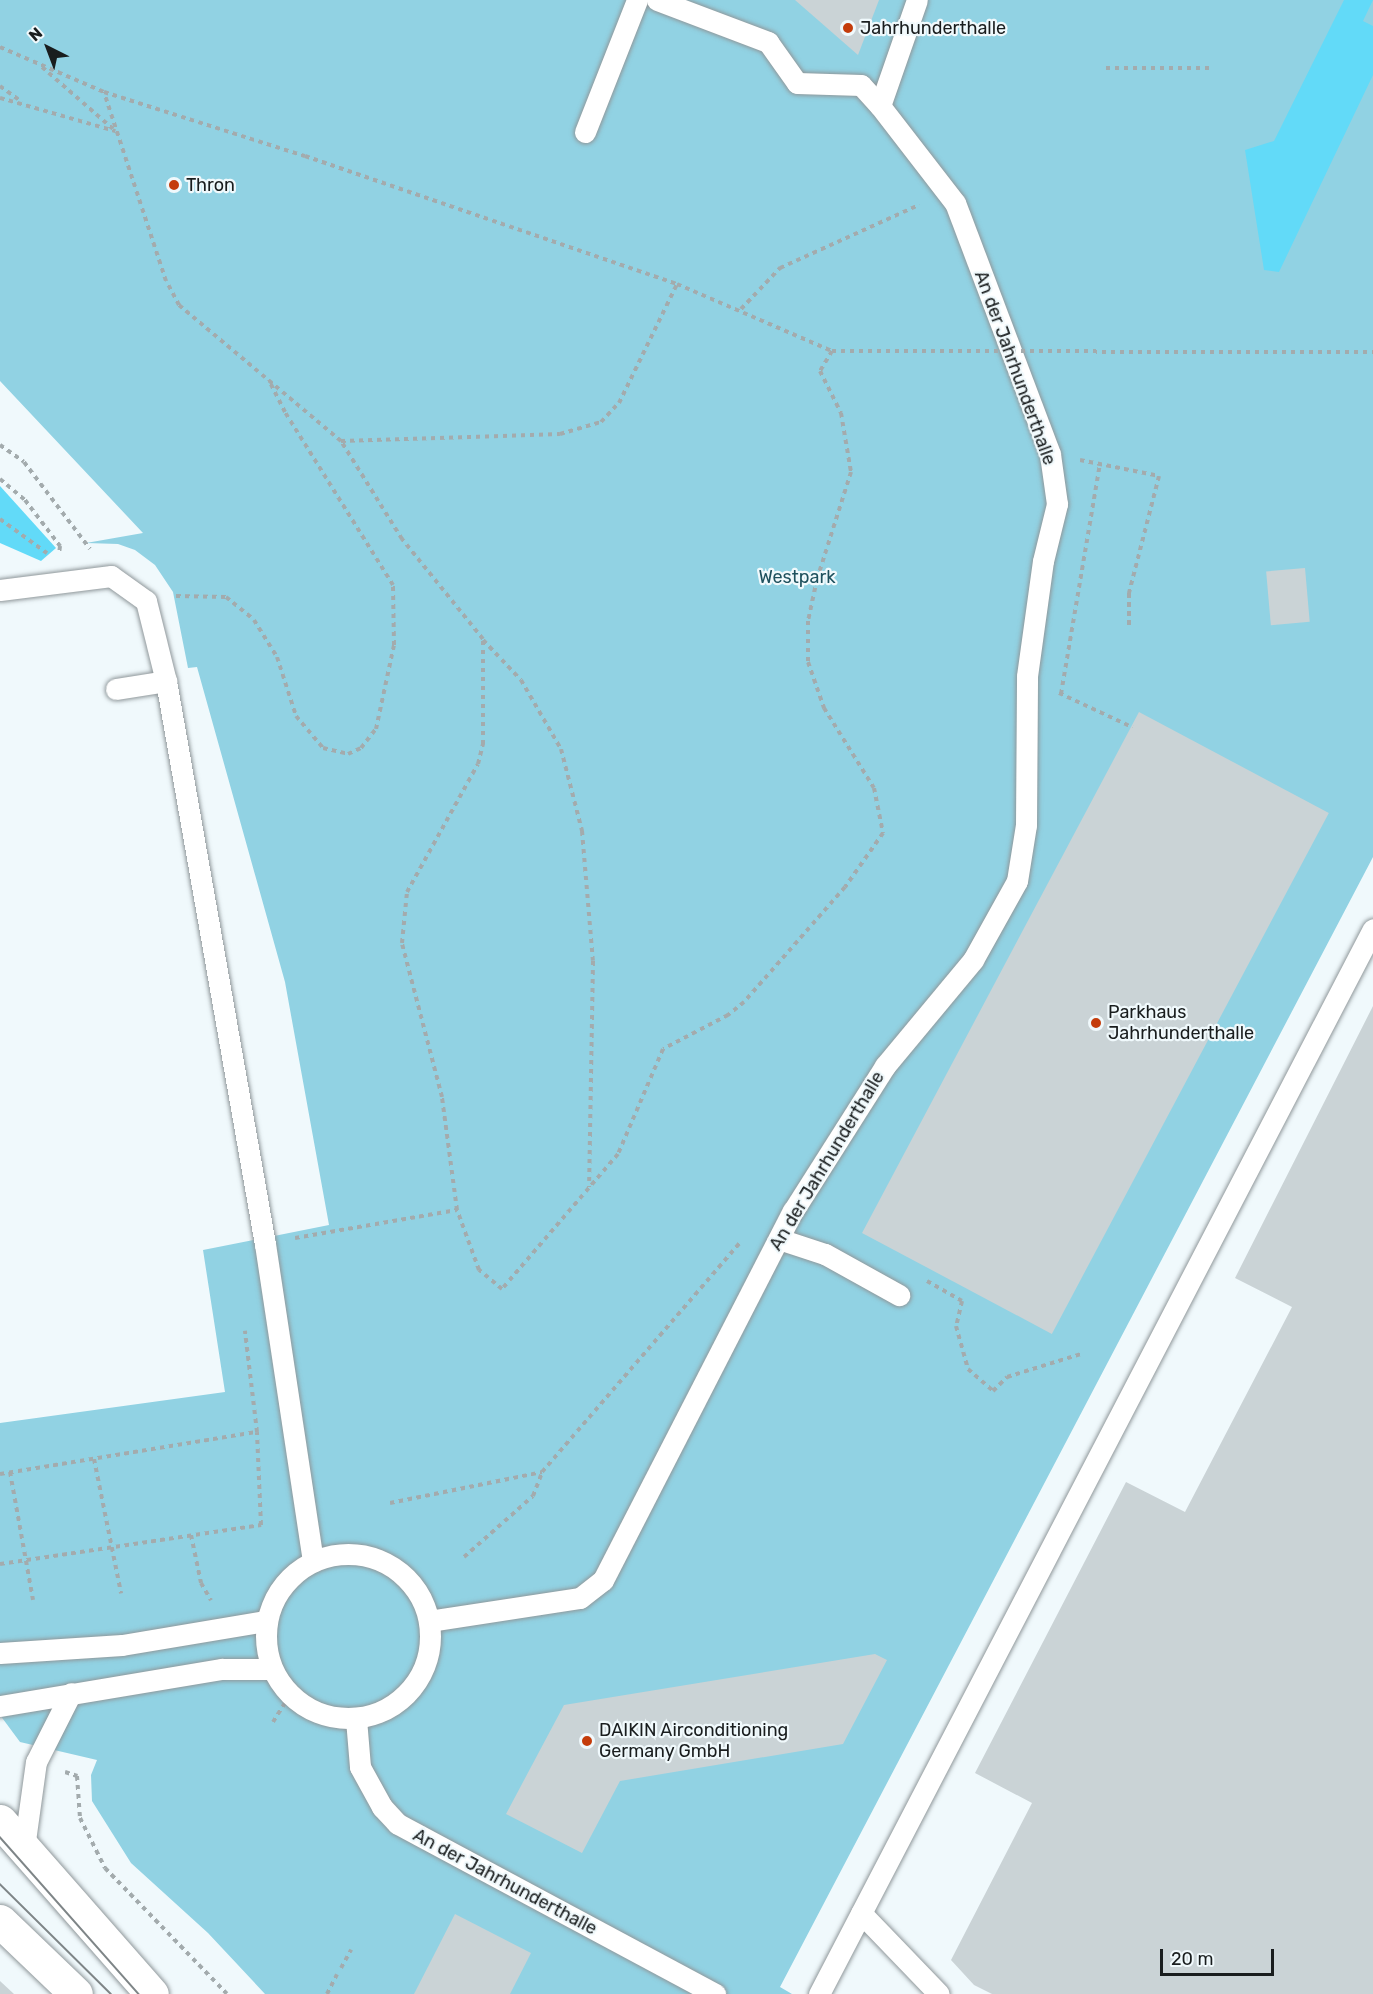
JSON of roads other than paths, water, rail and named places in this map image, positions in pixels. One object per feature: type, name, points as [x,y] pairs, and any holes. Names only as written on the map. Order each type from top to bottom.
[{"type":"main road","points":[[0,1821],[152,1994]]},
{"type":"main road","points":[[0,1921],[76,1994]]},
{"type":"lane","points":[[585,132],[637,0]]},
{"type":"lane","name":"An der Jahrhunderthalle","points":[[429,1621],[580,1598],[603,1580],[778,1239],[885,1066],[952,991],[995,928],[1017,880],[1026,825],[1027,676],[1043,561],[1057,504],[1050,454],[949,191],[861,85],[797,83],[768,42],[657,0]]},
{"type":"lane","points":[[879,106],[917,0]]},
{"type":"lane","points":[[0,590],[111,576],[146,601],[166,681],[265,1244],[313,1561]]},
{"type":"lane","points":[[116,689],[166,681]]},
{"type":"lane","points":[[819,1994],[1373,929]]},
{"type":"lane","points":[[778,1239],[825,1254],[899,1295]]},
{"type":"lane","points":[[339,1554],[364,1555],[394,1567],[414,1586],[429,1621],[430,1647],[422,1673],[399,1701],[356,1719],[327,1717],[290,1695],[271,1669],[265,1646],[266,1621],[276,1594],[313,1561],[339,1554]]},
{"type":"lane","points":[[0,1653],[122,1645],[266,1621]]},
{"type":"lane","points":[[0,1706],[222,1669],[271,1669]]},
{"type":"lane","points":[[24,1848],[36,1762],[71,1693]]},
{"type":"lane","name":"An der Jahrhunderthalle","points":[[356,1719],[360,1767],[382,1807],[398,1824],[715,1994]]},
{"type":"lane","points":[[861,1913],[939,1994]]},
{"type":"tram line","points":[[0,1837],[139,1994]]},
{"type":"tram line","points":[[0,1884],[111,1994]]},
{"type":"place","name":"Jahrhunderthalle","points":[[848,28]]},
{"type":"place","name":"Thron","points":[[174,185]]},
{"type":"place","name":"Parkhaus Jahrhunderthalle","points":[[1096,1023]]},
{"type":"place","name":"DAIKIN Airconditioning Germany GmbH","points":[[587,1741]]},
{"type":"park label","name":"Westpark","points":[[797,577]]}]
